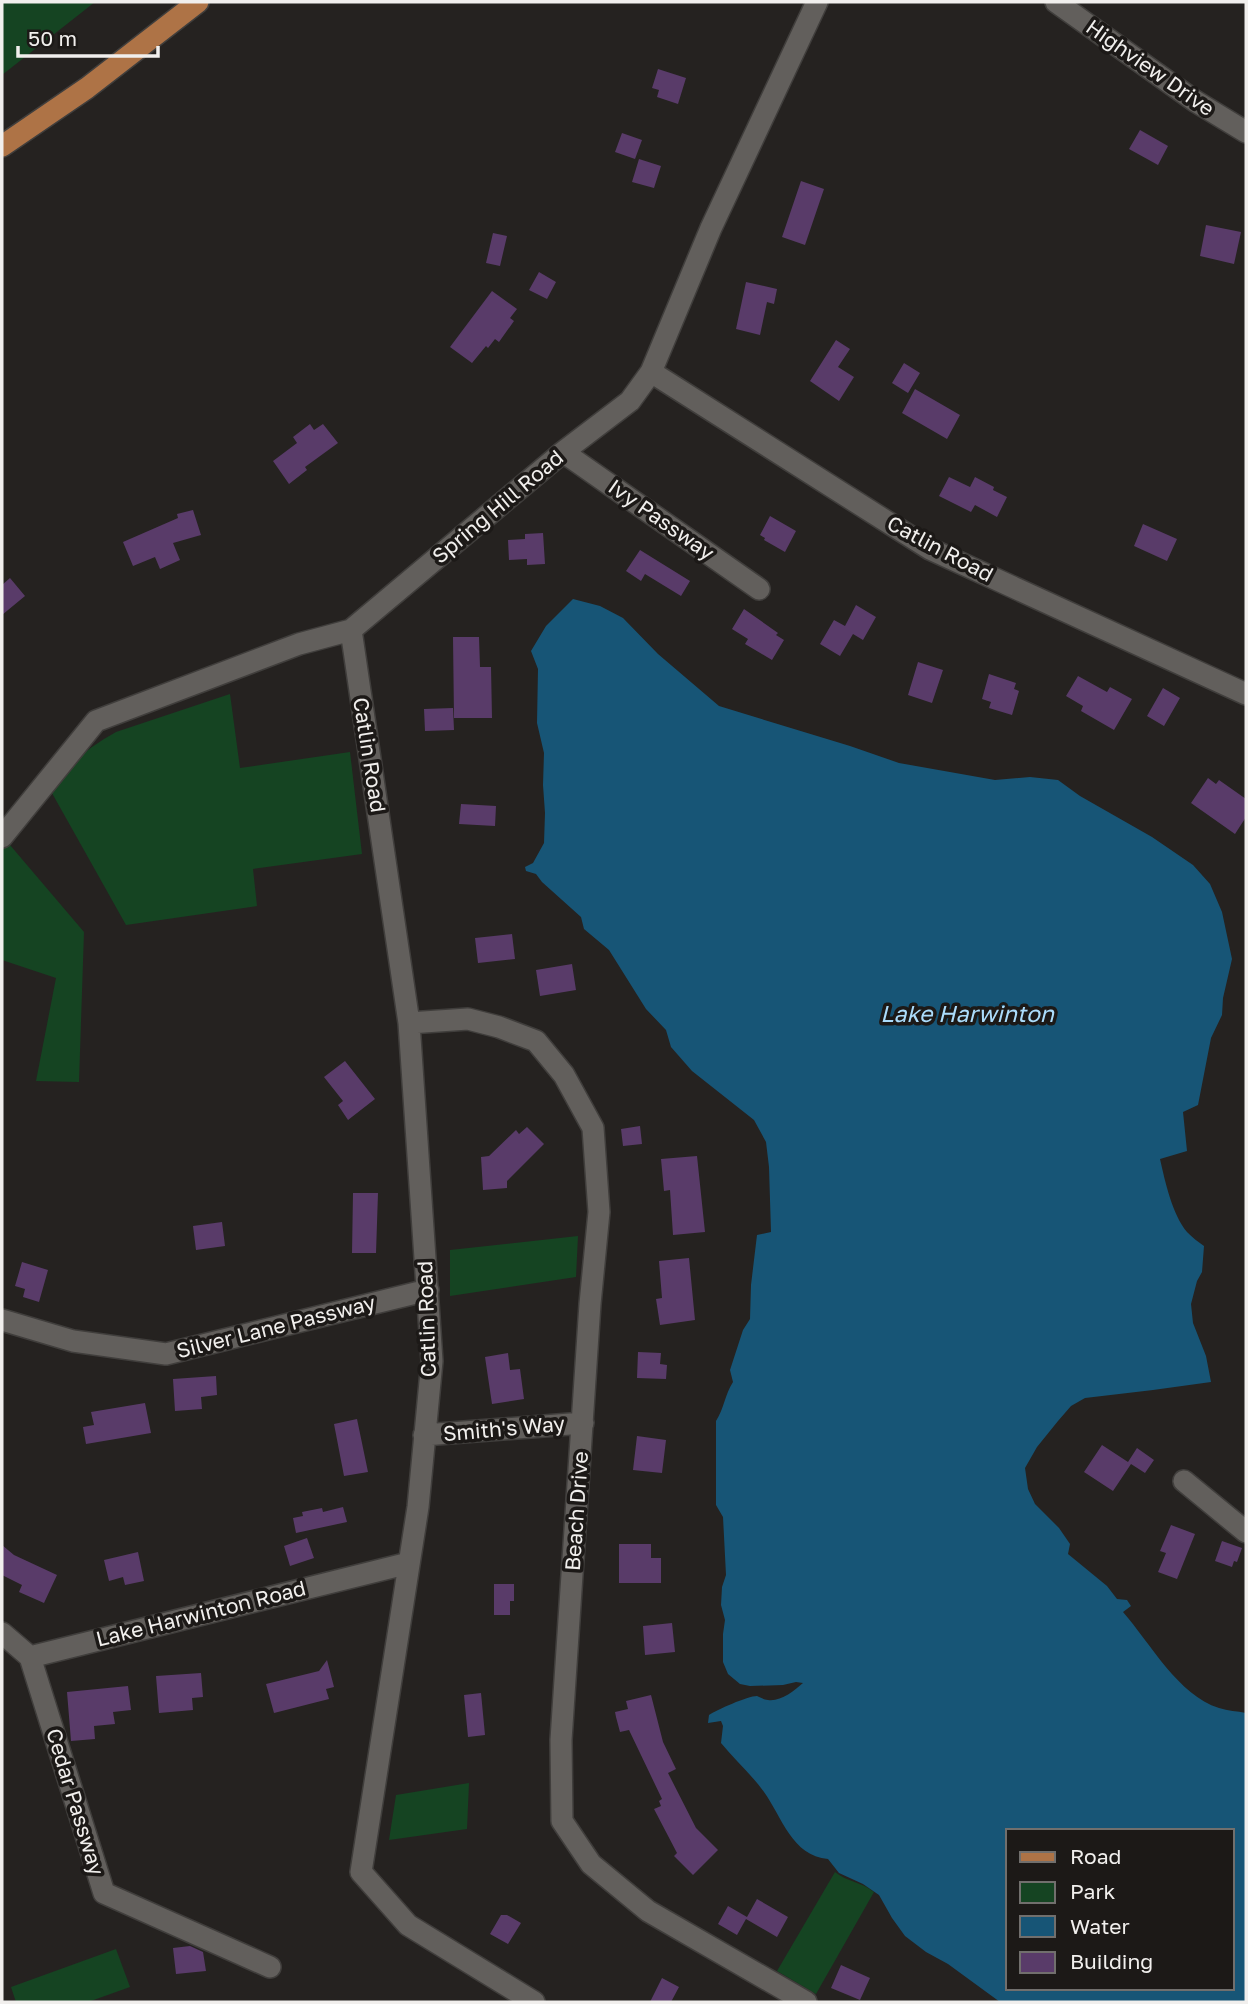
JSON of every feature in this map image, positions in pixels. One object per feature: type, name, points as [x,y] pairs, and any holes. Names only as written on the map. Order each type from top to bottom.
[{"type":"main road","points":[[2,146],[87,88],[198,2]]},
{"type":"street","name":"Spring Hill Road","points":[[2,837],[96,721],[299,644],[351,630],[563,452],[630,401],[651,372],[711,228],[817,2]]},
{"type":"street","name":"Highview Drive","points":[[1056,2],[1195,101],[1246,131]]},
{"type":"street","name":"Catlin Road","points":[[651,372],[930,549],[1246,694]]},
{"type":"street","name":"Ivy Passway","points":[[563,452],[759,589]]},
{"type":"street","name":"Catlin Road","points":[[351,630],[410,1023],[432,1360],[418,1507],[361,1872],[408,1925],[534,2002]]},
{"type":"street","name":"Beach Drive","points":[[410,1023],[468,1019],[536,1041],[564,1075],[593,1128],[599,1212],[590,1304],[561,1740],[562,1821],[591,1864],[648,1911],[806,2002]]},
{"type":"street","name":"Silver Lane Passway","points":[[2,1321],[73,1341],[166,1354],[428,1290]]},
{"type":"street","name":"Smith's Way","points":[[424,1435],[583,1423]]},
{"type":"street","points":[[1184,1481],[1246,1532]]},
{"type":"street","name":"Lake Harwinton Road","points":[[30,1657],[409,1563]]},
{"type":"street","points":[[2,1633],[30,1657]]},
{"type":"street","name":"Cedar Passway","points":[[30,1657],[104,1893],[270,1967]]},
{"type":"green space","points":[[2,2],[95,2],[2,75]]},
{"type":"green space","points":[[230,694],[240,768],[350,752],[362,854],[253,869],[257,906],[126,925],[48,786],[80,756],[116,732]]},
{"type":"green space","points":[[4,838],[84,932],[79,1082],[36,1081],[56,978],[2,960]]},
{"type":"green space","points":[[578,1236],[576,1277],[450,1296],[450,1250]]},
{"type":"green space","points":[[469,1783],[467,1829],[389,1840],[396,1795]]},
{"type":"green space","points":[[835,1872],[874,1892],[816,1994],[777,1971]]},
{"type":"green space","points":[[116,1949],[130,1987],[88,2002],[16,2002],[11,1987]]},
{"type":"water","name":"Lake Harwinton","points":[[573,599],[600,606],[623,618],[658,654],[719,706],[899,763],[995,780],[1030,777],[1058,780],[1193,865],[1210,884],[1222,912],[1232,959],[1222,1015],[1211,1038],[1198,1105],[1183,1112],[1187,1151],[1160,1159],[1177,1216],[1187,1232],[1204,1246],[1202,1272],[1191,1304],[1193,1323],[1206,1356],[1211,1382],[1085,1398],[1071,1406],[1058,1421],[1037,1447],[1025,1468],[1028,1489],[1035,1504],[1059,1528],[1070,1544],[1068,1554],[1107,1586],[1117,1599],[1127,1600],[1131,1606],[1123,1612],[1166,1667],[1204,1701],[1222,1709],[1246,1713],[1246,2002],[1000,2002],[905,1936],[879,1895],[839,1873],[828,1859],[805,1851],[789,1834],[754,1779],[721,1743],[721,1721],[708,1723],[709,1715],[732,1704],[757,1696],[767,1700],[782,1698],[803,1683],[750,1686],[740,1684],[728,1674],[723,1662],[725,1620],[721,1605],[726,1575],[723,1517],[716,1505],[716,1421],[733,1382],[730,1370],[743,1330],[750,1319],[757,1235],[771,1232],[766,1142],[754,1120],[692,1071],[671,1047],[666,1030],[646,1009],[609,950],[584,929],[581,917],[536,874],[526,871],[525,867],[533,863],[544,843],[545,813],[544,753],[537,723],[538,669],[531,651],[546,626]]},
{"type":"building","points":[[658,69],[686,78],[678,104],[657,97],[659,90],[652,88]]},
{"type":"building","points":[[1140,130],[1168,146],[1158,165],[1129,149]]},
{"type":"building","points":[[622,133],[642,140],[635,159],[615,152]]},
{"type":"building","points":[[639,159],[661,166],[654,188],[632,182]]},
{"type":"building","points":[[801,181],[824,189],[805,245],[782,237]]},
{"type":"building","points":[[1206,225],[1241,232],[1234,264],[1200,256]]},
{"type":"building","points":[[493,233],[507,236],[500,266],[486,263]]},
{"type":"building","points":[[539,272],[556,282],[547,299],[529,290]]},
{"type":"building","points":[[746,282],[777,289],[774,304],[767,302],[760,335],[736,329]]},
{"type":"building","points":[[492,291],[517,309],[510,318],[514,321],[499,342],[495,339],[488,348],[486,346],[472,363],[450,347]]},
{"type":"building","points":[[836,340],[850,349],[838,367],[854,377],[839,401],[810,381]]},
{"type":"building","points":[[904,363],[920,373],[908,393],[892,383]]},
{"type":"building","points":[[915,389],[960,415],[947,439],[902,413]]},
{"type":"building","points":[[310,424],[314,430],[323,424],[338,443],[305,467],[307,470],[289,484],[273,461],[297,443],[293,437]]},
{"type":"building","points":[[949,477],[970,487],[975,477],[1007,497],[997,517],[975,505],[971,512],[939,496]]},
{"type":"building","points":[[193,510],[201,535],[173,543],[180,560],[160,569],[155,557],[133,566],[123,542],[178,518],[177,514]]},
{"type":"building","points":[[770,516],[796,531],[785,552],[760,535]]},
{"type":"building","points":[[1143,524],[1177,539],[1167,561],[1134,546]]},
{"type":"building","points":[[543,533],[545,564],[527,565],[527,559],[509,560],[508,540],[525,539],[525,534]]},
{"type":"building","points":[[640,550],[690,581],[681,596],[645,574],[641,581],[626,571]]},
{"type":"building","points":[[10,578],[25,596],[2,615],[2,585]]},
{"type":"building","points":[[856,605],[876,617],[863,640],[853,634],[840,656],[820,644],[834,620],[845,626]]},
{"type":"building","points":[[744,609],[784,640],[772,660],[745,644],[748,639],[732,629]]},
{"type":"building","points":[[453,637],[479,637],[480,667],[491,667],[492,718],[454,718]]},
{"type":"building","points":[[918,662],[943,670],[932,703],[908,695]]},
{"type":"building","points":[[989,674],[1016,683],[1014,689],[1019,691],[1012,715],[989,708],[991,702],[982,699]]},
{"type":"building","points":[[1078,676],[1107,692],[1110,687],[1132,699],[1114,730],[1081,711],[1083,706],[1066,696]]},
{"type":"building","points":[[1163,688],[1180,698],[1164,726],[1147,716]]},
{"type":"building","points":[[453,708],[454,730],[425,731],[424,709]]},
{"type":"building","points":[[1208,778],[1216,784],[1219,780],[1246,799],[1246,817],[1235,834],[1191,803]]},
{"type":"building","points":[[461,804],[496,806],[495,826],[459,824]]},
{"type":"building","points":[[512,934],[515,959],[478,963],[475,938]]},
{"type":"building","points":[[572,964],[576,990],[540,996],[536,970]]},
{"type":"building","points":[[345,1061],[375,1099],[348,1120],[338,1105],[343,1101],[324,1077]]},
{"type":"building","points":[[640,1126],[642,1144],[623,1146],[621,1129]]},
{"type":"building","points":[[527,1127],[544,1144],[507,1181],[507,1188],[483,1190],[481,1157],[489,1156],[516,1130],[519,1134]]},
{"type":"building","points":[[697,1156],[705,1232],[673,1235],[670,1190],[664,1191],[661,1159]]},
{"type":"building","points":[[353,1193],[378,1193],[376,1253],[352,1253]]},
{"type":"building","points":[[222,1222],[225,1246],[196,1250],[193,1226]]},
{"type":"building","points":[[689,1258],[695,1320],[660,1325],[656,1299],[662,1298],[659,1261]]},
{"type":"building","points":[[22,1262],[48,1270],[39,1302],[23,1297],[25,1289],[15,1286]]},
{"type":"building","points":[[638,1352],[661,1353],[660,1364],[667,1365],[666,1379],[637,1378]]},
{"type":"building","points":[[508,1353],[510,1370],[520,1369],[524,1399],[492,1404],[485,1357]]},
{"type":"building","points":[[216,1376],[217,1395],[201,1397],[202,1409],[175,1411],[173,1379]]},
{"type":"building","points":[[145,1403],[151,1433],[86,1444],[83,1427],[94,1425],[91,1412]]},
{"type":"building","points":[[357,1419],[368,1472],[344,1476],[334,1424]]},
{"type":"building","points":[[637,1436],[666,1440],[662,1473],[633,1470]]},
{"type":"building","points":[[1102,1445],[1128,1462],[1137,1448],[1154,1460],[1145,1473],[1131,1464],[1113,1491],[1084,1472]]},
{"type":"building","points":[[343,1507],[347,1522],[296,1533],[293,1518],[303,1516],[302,1512],[322,1508],[323,1512]]},
{"type":"building","points":[[1171,1525],[1195,1534],[1177,1579],[1158,1572],[1166,1553],[1160,1551]]},
{"type":"building","points":[[307,1538],[314,1558],[290,1566],[284,1546]]},
{"type":"building","points":[[1222,1541],[1242,1548],[1232,1567],[1215,1561]]},
{"type":"building","points":[[619,1544],[651,1544],[651,1558],[661,1558],[661,1583],[619,1583]]},
{"type":"building","points":[[2,1545],[14,1555],[57,1575],[44,1603],[19,1592],[22,1585],[2,1575]]},
{"type":"building","points":[[138,1552],[144,1581],[125,1585],[123,1577],[109,1581],[104,1560]]},
{"type":"building","points":[[494,1584],[514,1584],[514,1601],[510,1601],[510,1615],[494,1615]]},
{"type":"building","points":[[672,1623],[675,1652],[645,1655],[643,1626]]},
{"type":"building","points":[[327,1660],[334,1687],[326,1689],[329,1699],[274,1713],[266,1684],[319,1671]]},
{"type":"building","points":[[201,1673],[203,1697],[192,1698],[193,1710],[159,1713],[156,1676]]},
{"type":"building","points":[[128,1686],[131,1710],[113,1712],[115,1724],[94,1726],[95,1739],[71,1741],[67,1692]]},
{"type":"building","points":[[481,1693],[485,1735],[468,1737],[464,1695]]},
{"type":"building","points":[[651,1695],[663,1742],[676,1769],[668,1773],[696,1828],[718,1850],[693,1875],[674,1856],[677,1853],[654,1809],[661,1806],[659,1801],[662,1799],[629,1730],[620,1732],[616,1717],[615,1712],[628,1709],[626,1701]]},
{"type":"building","points":[[757,1899],[788,1917],[777,1937],[746,1919],[737,1935],[718,1924],[728,1906],[747,1917]]},
{"type":"building","points":[[501,1915],[507,1915],[521,1923],[508,1944],[490,1934]]},
{"type":"building","points":[[190,1946],[203,1952],[206,1971],[176,1974],[173,1948]]},
{"type":"building","points":[[841,1965],[870,1978],[860,2000],[831,1988]]},
{"type":"building","points":[[662,1978],[679,1987],[671,2002],[650,2002]]}]
